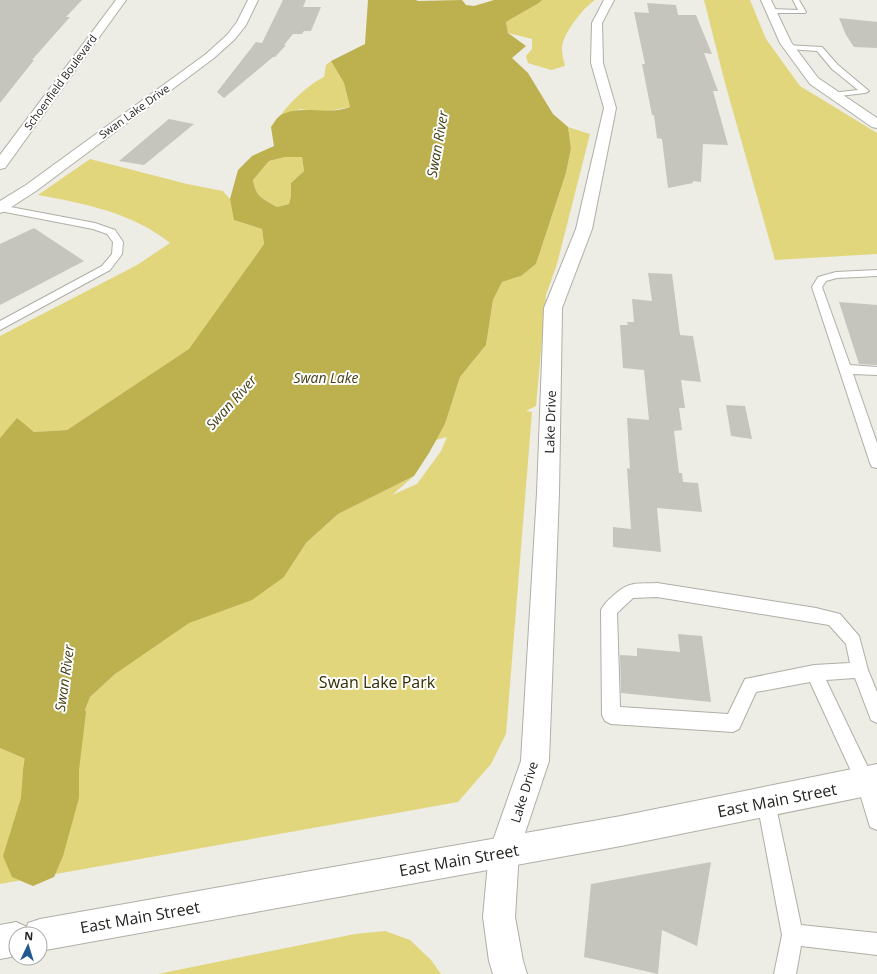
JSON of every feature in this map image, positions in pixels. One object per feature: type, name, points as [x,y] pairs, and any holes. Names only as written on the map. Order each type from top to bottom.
[{"type":"street","name":"Schoenfield Boulevard","points":[[0,165],[121,0]]},
{"type":"street","name":"Swan Lake Drive","points":[[0,208],[31,188],[210,56],[231,37],[242,23],[253,0]]},
{"type":"street","name":"Lake Drive","points":[[510,974],[506,962],[499,917],[504,852],[535,761],[548,493],[553,308],[584,229],[610,108],[596,63],[596,23],[609,0]]},
{"type":"street","points":[[768,5],[788,47],[814,81],[877,124]]},
{"type":"street","name":"East Main Street","points":[[48,934],[504,852],[766,802],[872,780]]},
{"type":"lane","points":[[768,5],[803,12],[796,0]]},
{"type":"lane","points":[[788,47],[819,50],[836,67],[865,91],[834,95]]},
{"type":"lane","points":[[0,208],[95,226],[111,232],[118,242],[117,254],[106,268],[0,326]]},
{"type":"lane","points":[[877,273],[836,275],[822,279],[817,287],[877,463]]},
{"type":"lane","points":[[845,369],[877,371]]},
{"type":"lane","points":[[860,670],[814,673],[751,685],[733,723],[611,715],[609,610],[629,591],[657,590],[834,619],[853,641],[860,670],[877,714]]},
{"type":"lane","points":[[814,673],[872,780],[877,820]]},
{"type":"lane","points":[[766,802],[792,935],[785,974]]},
{"type":"lane","points":[[792,935],[877,944]]},
{"type":"green space","points":[[542,0],[595,0],[579,15],[565,37],[562,50],[565,66],[551,70],[528,63],[526,56],[532,49],[532,39],[508,33],[506,22]]},
{"type":"green space","points":[[704,0],[750,0],[766,39],[800,86],[877,133],[877,254],[775,260],[725,83]]},
{"type":"green space","points":[[331,61],[344,83],[350,107],[324,112],[300,109],[280,116],[300,94],[312,84],[324,77],[326,65]]},
{"type":"green space","name":"Swan Lake Park","points":[[568,127],[590,134],[557,264],[546,295],[536,406],[526,411],[532,412],[506,734],[491,764],[458,802],[0,884],[0,748],[44,767],[35,776],[39,778],[70,763],[68,754],[90,697],[115,674],[188,620],[284,577],[306,543],[338,514],[414,476],[392,495],[417,484],[441,451],[447,437],[436,440],[445,424],[460,377],[486,345],[493,300],[502,282],[521,276],[536,264],[566,173],[571,148]]},
{"type":"green space","points":[[285,157],[302,157],[304,171],[291,183],[291,196],[289,204],[277,207],[258,194],[253,180],[269,161]]},
{"type":"green space","points":[[90,159],[187,184],[223,191],[230,199],[235,220],[262,229],[264,244],[190,349],[67,430],[34,432],[17,419],[0,438],[0,336],[137,265],[170,243],[156,233],[124,217],[90,206],[38,195]]},
{"type":"green space","points":[[385,931],[410,940],[431,960],[441,974],[158,974],[355,934]]},
{"type":"water","name":"Swan Lake","points":[[368,0],[462,0],[466,5],[474,6],[494,0],[542,0],[506,22],[508,33],[526,46],[512,58],[528,73],[553,114],[568,127],[571,148],[566,173],[536,264],[521,276],[502,282],[493,300],[486,345],[460,377],[445,424],[414,476],[338,514],[306,543],[284,577],[252,600],[189,623],[115,674],[90,697],[68,754],[51,770],[0,748],[0,438],[17,418],[34,432],[67,430],[189,349],[264,244],[262,229],[234,220],[230,199],[238,170],[252,156],[274,146],[271,127],[281,115],[297,110],[332,110],[350,107],[344,83],[331,61],[365,44]],"holes":[[[285,157],[302,157],[304,171],[291,183],[291,196],[289,204],[277,207],[258,194],[253,180],[269,161]]]},
{"type":"building","points":[[0,0],[82,0],[66,17],[70,17],[32,60],[34,60],[0,103]]},
{"type":"building","points":[[283,0],[306,0],[303,7],[321,7],[311,31],[304,31],[302,34],[293,34],[284,45],[286,45],[275,57],[273,57],[224,98],[217,92],[256,42],[262,43]]},
{"type":"building","points":[[647,3],[676,5],[678,15],[696,15],[712,54],[704,53],[718,91],[713,91],[728,145],[703,144],[701,182],[693,181],[693,183],[668,188],[662,139],[657,138],[654,115],[652,115],[642,64],[645,64],[634,12],[649,13]]},
{"type":"building","points":[[839,18],[877,22],[877,48],[854,47],[846,35]]},
{"type":"building","points":[[169,119],[194,124],[144,165],[119,161]]},
{"type":"building","points":[[34,228],[84,261],[0,305],[0,244]]},
{"type":"building","points":[[648,273],[672,274],[680,335],[693,336],[701,382],[681,380],[685,408],[679,408],[682,430],[674,431],[679,473],[682,473],[683,482],[698,483],[702,512],[657,508],[661,552],[613,547],[613,527],[631,529],[627,468],[630,469],[627,418],[649,420],[644,370],[623,368],[620,325],[628,325],[627,322],[634,322],[632,299],[652,301]]},
{"type":"building","points":[[839,302],[877,305],[877,365],[859,364]]},
{"type":"building","points":[[726,405],[745,406],[752,439],[731,436]]},
{"type":"building","points":[[678,634],[702,636],[711,702],[621,693],[620,655],[637,656],[637,648],[680,652]]},
{"type":"building","points":[[711,862],[697,946],[662,930],[658,974],[584,957],[591,884]]},
{"type":"waterway","name":"Swan River","points":[[33,856],[50,798],[51,770],[59,712]]}]
